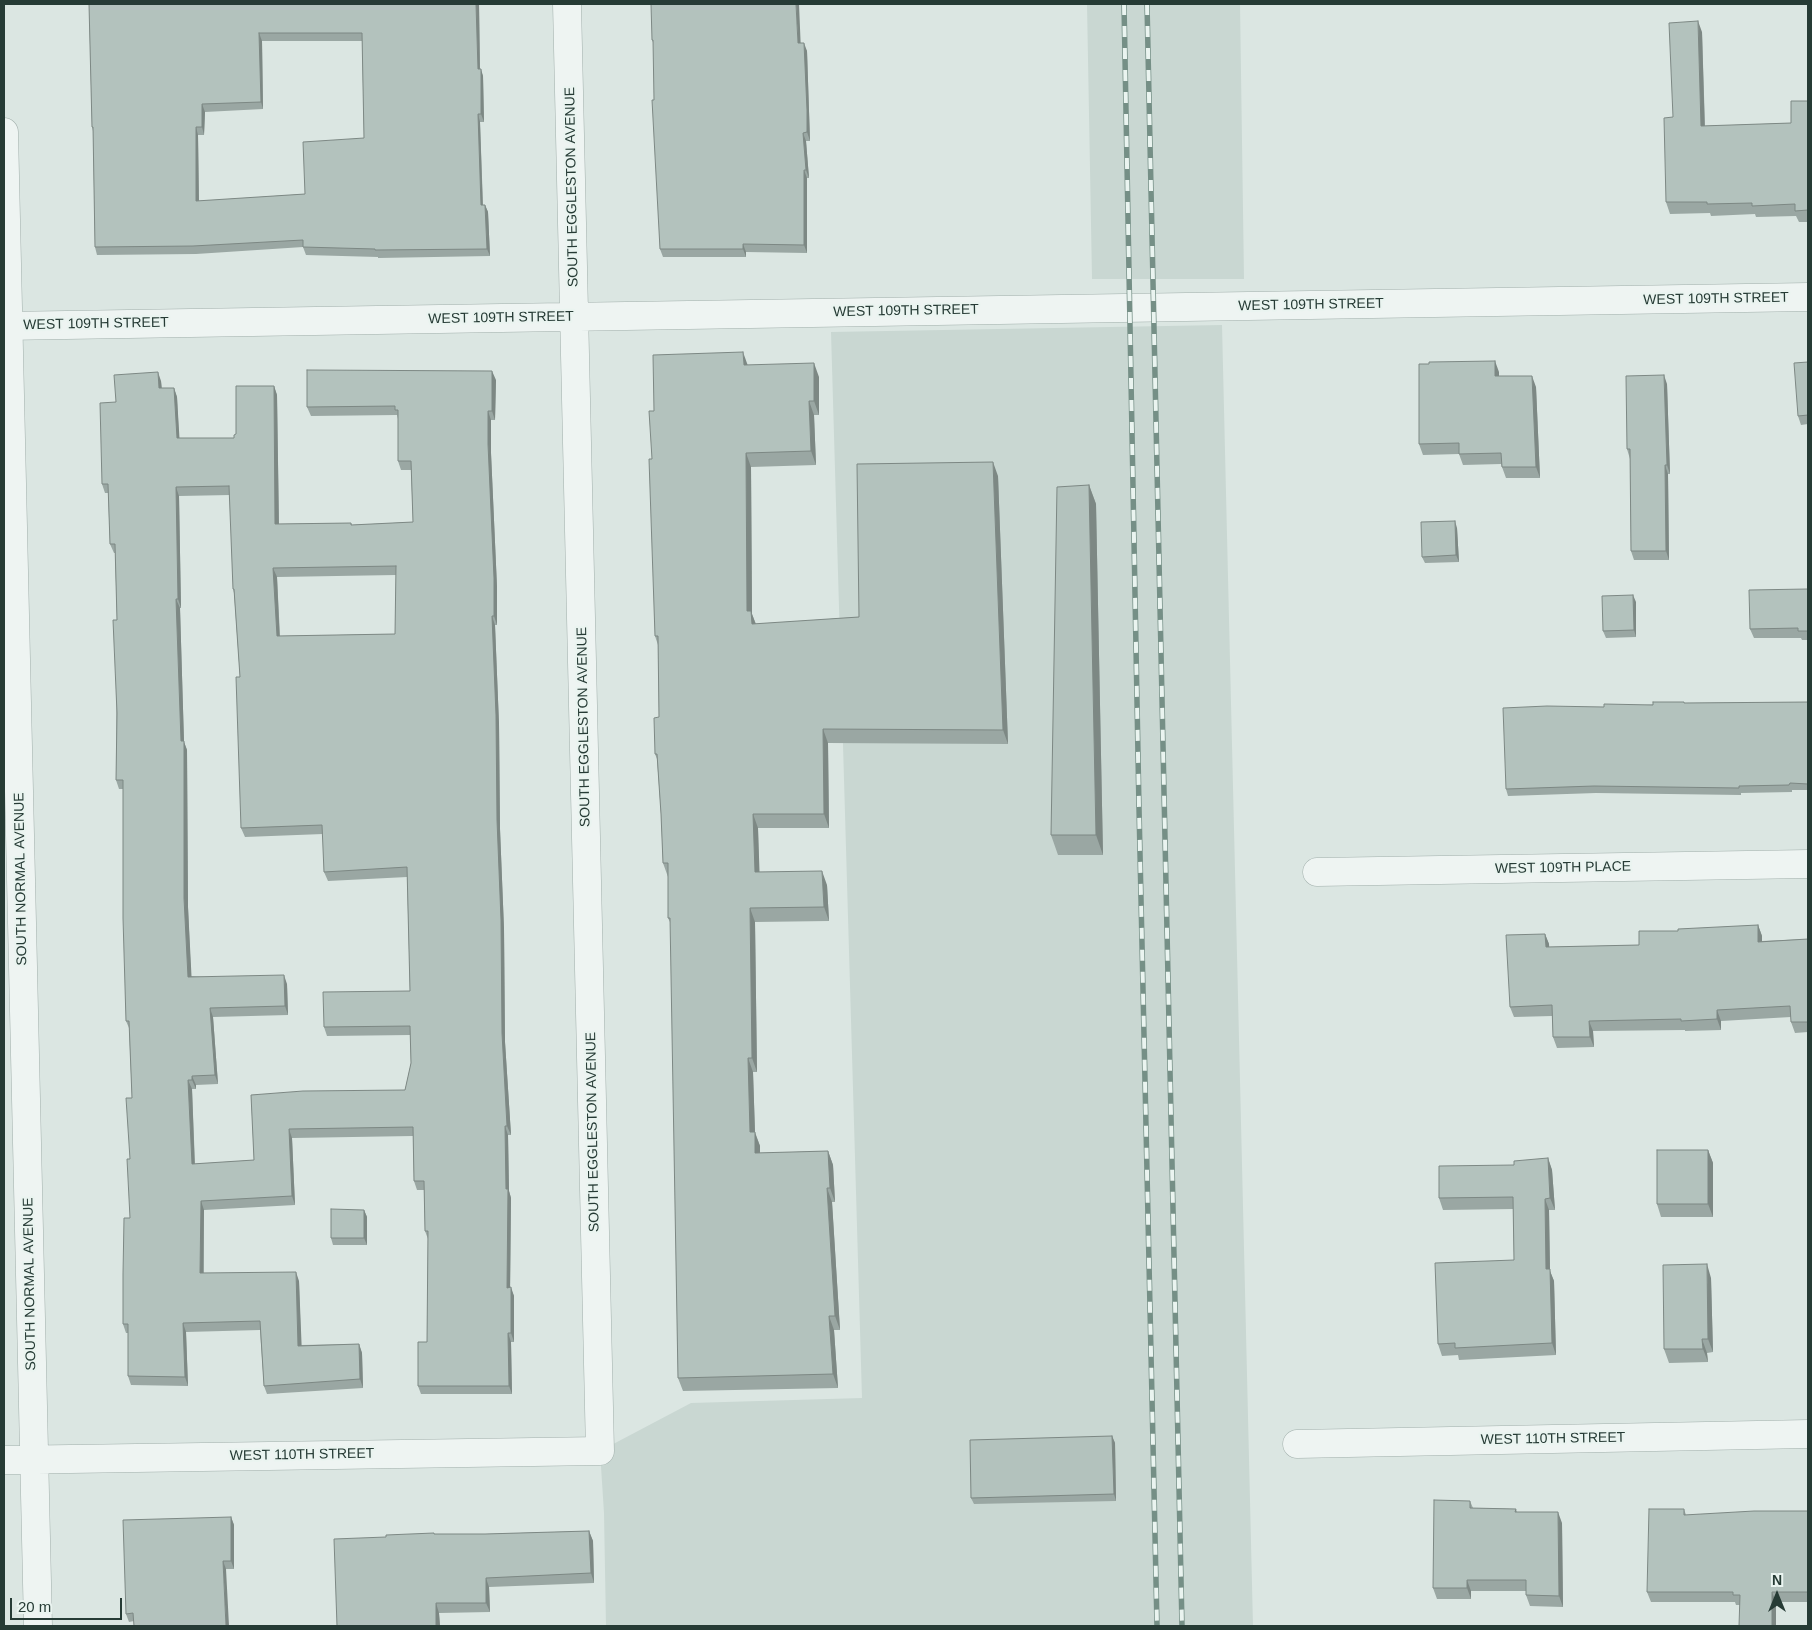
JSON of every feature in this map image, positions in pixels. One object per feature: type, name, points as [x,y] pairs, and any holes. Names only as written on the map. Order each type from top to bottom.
[{"type":"street","name":"SOUTH EGGLESTON AVENUE","points":[[567,4],[600,1451]]},
{"type":"street","name":"SOUTH NORMAL AVENUE","points":[[4,132],[6,326],[38,1626]]},
{"type":"street","name":"WEST 109TH STREET","points":[[6,326],[1808,297]]},
{"type":"street","name":"WEST 109TH PLACE","points":[[1317,872],[1808,864]]},
{"type":"street","name":"WEST 110TH STREET","points":[[1297,1444],[1808,1434]]},
{"type":"street","name":"WEST 110TH STREET","points":[[4,1460],[600,1451]]},
{"type":"shaded area","points":[[1087,4],[1240,4],[1244,279],[1092,279]]},
{"type":"shaded area","points":[[1222,325],[1253,1626],[606,1626],[604,1513],[600,1451],[691,1403],[862,1398],[831,332]]},
{"type":"building","points":[[89,4],[476,4],[478,69],[481,69],[481,114],[478,114],[481,205],[485,205],[487,249],[375,250],[303,247],[303,240],[193,246],[95,247]],"holes":[[[259,33],[362,33],[364,138],[303,142],[305,194],[196,201],[196,127],[202,127],[202,104],[261,102]]]},
{"type":"building","points":[[651,4],[796,4],[798,43],[804,43],[807,110],[807,132],[803,133],[806,170],[804,170],[804,245],[743,244],[743,249],[660,249],[652,100],[654,100]]},
{"type":"building","points":[[1698,21],[1701,126],[1791,123],[1791,101],[1808,101],[1808,210],[1795,211],[1795,204],[1752,206],[1752,203],[1707,204],[1707,202],[1666,202],[1664,118],[1673,117],[1669,23]]},
{"type":"building","points":[[743,352],[744,365],[814,363],[814,401],[809,401],[811,451],[746,453],[747,611],[751,611],[752,624],[859,617],[857,464],[993,462],[1003,730],[823,729],[824,814],[753,814],[755,872],[822,871],[824,907],[750,908],[752,1058],[748,1058],[750,1132],[755,1132],[755,1153],[828,1151],[830,1188],[827,1188],[835,1316],[829,1316],[833,1374],[678,1378],[670,918],[668,918],[668,863],[663,863],[657,754],[655,754],[654,718],[659,717],[658,636],[655,636],[649,459],[652,459],[649,411],[654,411],[653,355]]},
{"type":"building","points":[[1495,361],[1495,376],[1532,376],[1536,467],[1502,467],[1501,453],[1459,454],[1459,443],[1419,444],[1419,364],[1429,364],[1429,362]]},
{"type":"building","points":[[1808,362],[1808,415],[1798,416],[1794,363]]},
{"type":"building","points":[[307,370],[492,371],[492,411],[488,411],[488,444],[494,578],[494,616],[492,616],[501,920],[502,1033],[507,1126],[505,1126],[506,1189],[508,1189],[507,1288],[511,1287],[511,1333],[508,1333],[509,1386],[418,1386],[418,1342],[427,1342],[428,1231],[425,1231],[424,1181],[414,1181],[413,1127],[289,1129],[292,1196],[201,1201],[200,1273],[296,1272],[298,1346],[359,1344],[360,1379],[264,1386],[260,1321],[183,1323],[185,1377],[128,1376],[128,1324],[123,1324],[123,1274],[124,1218],[130,1218],[127,1159],[130,1159],[126,1098],[132,1098],[129,1021],[126,1021],[123,918],[123,780],[116,780],[117,713],[113,620],[117,620],[115,544],[110,544],[108,484],[102,484],[100,403],[116,402],[114,375],[158,372],[159,388],[174,388],[177,438],[234,438],[236,434],[236,386],[274,386],[275,524],[351,523],[351,525],[413,522],[411,461],[398,461],[398,410],[395,410],[395,406],[307,407]],"holes":[[[229,486],[233,589],[240,677],[236,677],[241,828],[322,825],[324,872],[407,867],[410,991],[323,992],[324,1027],[410,1026],[411,1063],[405,1090],[303,1091],[251,1095],[254,1160],[192,1164],[188,1080],[192,1080],[192,1076],[215,1075],[210,1008],[285,1006],[284,975],[188,977],[184,898],[184,741],[181,741],[176,599],[178,599],[176,487]],[[396,566],[395,634],[277,636],[273,568]]]},
{"type":"building","points":[[1664,375],[1667,465],[1665,465],[1666,551],[1631,551],[1630,449],[1627,449],[1626,376]]},
{"type":"building","points":[[1089,485],[1096,835],[1051,835],[1057,487]]},
{"type":"building","points":[[1455,521],[1456,555],[1422,557],[1421,522]]},
{"type":"building","points":[[1808,589],[1808,631],[1798,631],[1798,628],[1750,629],[1749,590]]},
{"type":"building","points":[[1633,595],[1634,630],[1603,631],[1602,596]]},
{"type":"building","points":[[1653,702],[1808,702],[1808,784],[1790,783],[1789,785],[1739,786],[1739,788],[1594,786],[1506,789],[1503,708],[1547,706],[1604,707],[1604,704],[1653,705]]},
{"type":"building","points":[[1758,925],[1758,942],[1808,939],[1808,1022],[1791,1022],[1790,1006],[1717,1010],[1717,1019],[1589,1021],[1590,1037],[1553,1037],[1552,1005],[1510,1007],[1506,935],[1545,934],[1546,947],[1639,945],[1639,931],[1678,931],[1678,929]]},
{"type":"building","points":[[1657,1150],[1708,1150],[1708,1204],[1657,1204]]},
{"type":"building","points":[[1548,1158],[1550,1198],[1545,1199],[1546,1269],[1550,1269],[1552,1343],[1455,1348],[1455,1343],[1438,1344],[1435,1263],[1514,1260],[1513,1197],[1439,1198],[1439,1166],[1514,1165],[1514,1161]]},
{"type":"building","points":[[331,1209],[364,1210],[364,1238],[331,1238]]},
{"type":"building","points":[[1707,1264],[1708,1339],[1702,1339],[1703,1349],[1664,1349],[1663,1265]]},
{"type":"building","points":[[1112,1436],[1114,1494],[971,1498],[970,1440]]},
{"type":"building","points":[[1434,1500],[1470,1501],[1470,1508],[1516,1509],[1515,1512],[1558,1512],[1559,1596],[1526,1595],[1526,1580],[1467,1580],[1467,1588],[1433,1588]]},
{"type":"building","points":[[1649,1509],[1684,1509],[1684,1515],[1754,1511],[1808,1511],[1808,1592],[1772,1592],[1772,1626],[1739,1626],[1740,1595],[1733,1595],[1733,1592],[1647,1592]]},
{"type":"building","points":[[231,1517],[231,1561],[223,1561],[226,1626],[134,1626],[133,1613],[126,1614],[123,1520]]},
{"type":"building","points":[[589,1531],[591,1573],[486,1578],[486,1603],[436,1603],[436,1626],[337,1626],[334,1539],[434,1533],[485,1534]]},
{"type":"railway","points":[[1124,4],[1157,1626]]},
{"type":"railway","points":[[1147,4],[1182,1626]]}]
